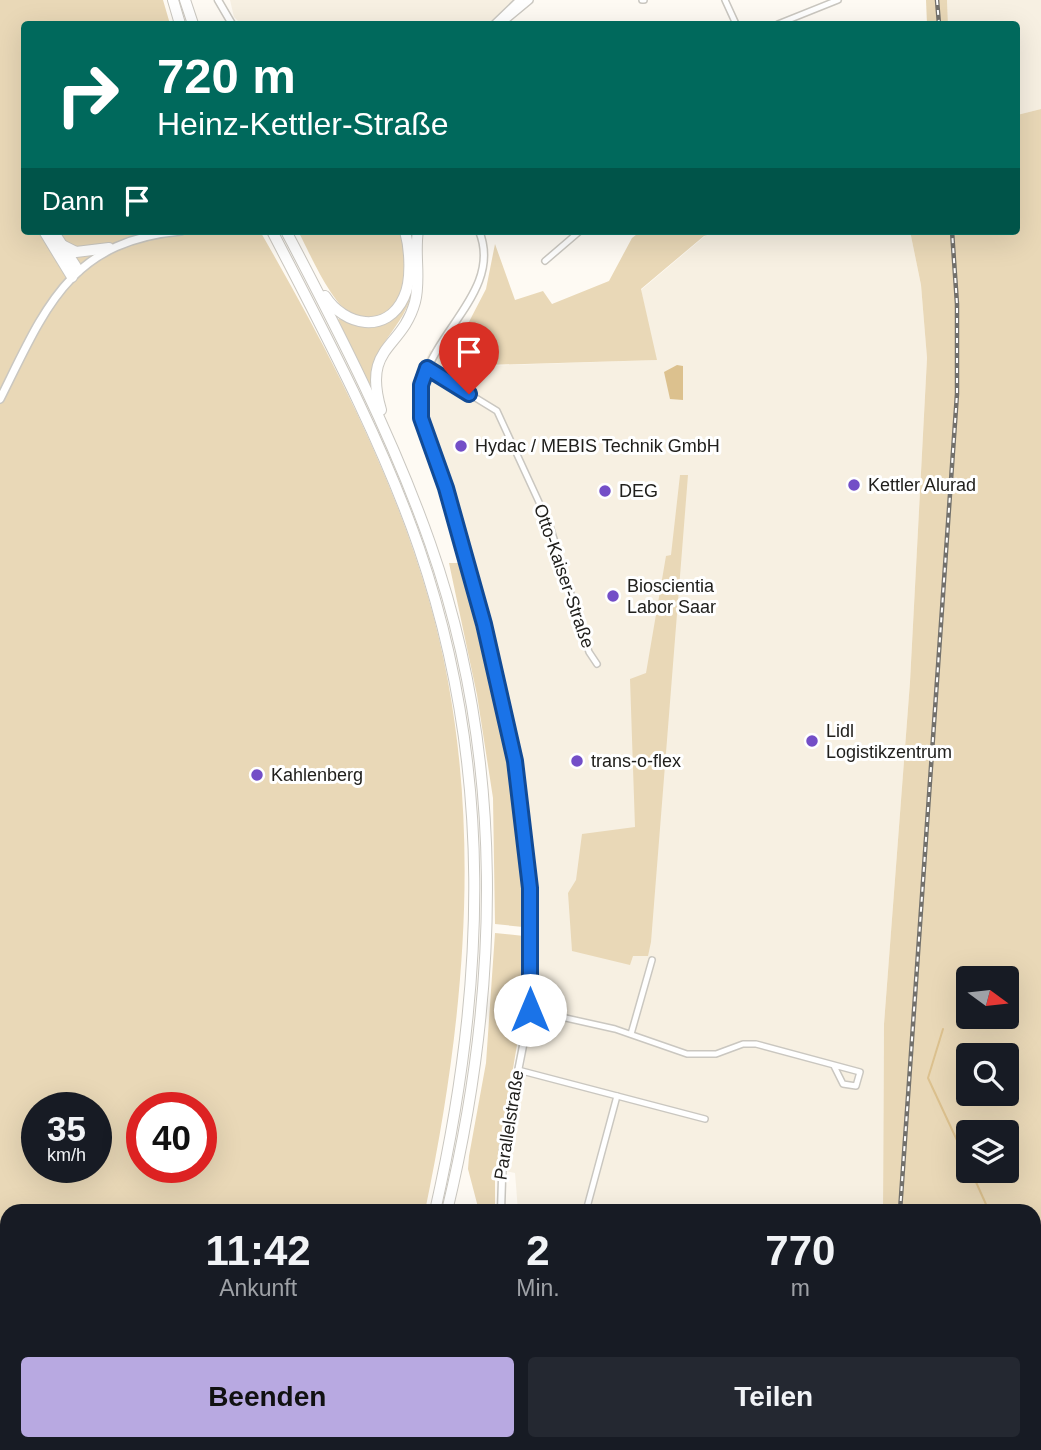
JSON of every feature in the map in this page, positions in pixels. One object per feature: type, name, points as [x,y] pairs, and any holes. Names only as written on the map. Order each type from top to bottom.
[{"type":"highway","points":[[173,0],[179,21]]},
{"type":"highway","points":[[185,0],[192,21]]},
{"type":"highway","points":[[47,235],[75,273]]},
{"type":"highway","points":[[55,235],[75,273]]},
{"type":"highway","points":[[274,235],[347,381],[403,506],[434,597],[459,704],[475,834],[475,947],[466,1053],[436,1204]]},
{"type":"highway","points":[[288,235],[389,437],[431,546],[458,639],[479,753],[487,834],[487,947],[478,1055],[448,1204]]},
{"type":"highway","points":[[300,258],[329,303],[340,314],[359,323],[378,322],[397,309],[407,288],[405,235]]},
{"type":"highway","points":[[389,437],[379,401],[376,374],[383,350],[406,321],[414,305],[418,235]]},
{"type":"highway","points":[[58,243],[76,252],[109,248]]},
{"type":"main road","points":[[498,21],[520,0]]},
{"type":"main road","points":[[504,21],[529,0]]},
{"type":"main road","points":[[0,399],[42,319],[75,273],[109,248],[151,235]]},
{"type":"street","points":[[725,0],[735,21]]},
{"type":"street","points":[[786,21],[838,0]]},
{"type":"street","points":[[220,1],[230,21]]},
{"type":"street","name":"Parallelstraße","points":[[480,235],[484,254],[480,277],[467,305],[427,368],[421,385],[421,418],[449,498],[484,624],[515,761],[530,888],[530,1010],[500,1168],[501,1204]]},
{"type":"street","points":[[545,261],[575,235]]},
{"type":"street","name":"Otto-Kaiser-Straße","points":[[427,368],[497,411],[550,526],[589,652],[597,664]]},
{"type":"street","points":[[631,1034],[653,960]]},
{"type":"street","points":[[530,1010],[631,1034],[687,1054],[716,1054],[743,1044],[756,1044],[860,1072],[856,1086],[843,1084],[834,1066]]},
{"type":"street","points":[[518,1070],[705,1119]]},
{"type":"street","points":[[588,1204],[617,1096]]},
{"type":"shaded area","points":[[0,0],[163,0],[169,21],[21,21],[21,235],[262,235],[333,365],[377,457],[414,552],[429,600],[447,675],[458,752],[464,828],[464,905],[460,982],[451,1059],[426,1204],[0,1204]]},
{"type":"shaded area","points":[[230,0],[518,0],[494,21],[238,21],[234,17]]},
{"type":"shaded area","points":[[926,0],[947,0],[948,21],[927,21]]},
{"type":"shaded area","points":[[947,0],[1041,0],[1041,109],[1020,114],[1020,21],[948,21]]},
{"type":"shaded area","points":[[1041,109],[1041,1204],[883,1204],[884,1024],[910,682],[927,358],[921,285],[911,235],[1020,235],[1020,114]]},
{"type":"shaded area","points":[[300,235],[402,235],[405,266],[402,288],[398,298],[382,316],[368,318],[346,311],[315,265]]},
{"type":"shaded area","points":[[636,235],[708,235],[641,289],[657,360],[453,366],[456,347],[486,289],[495,244],[515,300],[543,291],[552,304],[609,281]]},
{"type":"shaded area","points":[[911,235],[921,285],[927,358],[910,682],[884,1024],[883,1204],[517,1204],[515,1173],[506,1171],[525,1061],[532,891],[521,769],[441,488],[415,415],[418,377],[430,350],[453,367],[656,360],[641,290],[705,236]]},
{"type":"shaded area","points":[[413,280],[406,309],[384,343],[373,368],[372,383],[368,384],[338,319],[370,327],[388,322],[401,308]]},
{"type":"shaded area","points":[[677,365],[683,366],[683,400],[670,399],[664,372]]},
{"type":"shaded area","points":[[680,475],[688,475],[651,942],[648,956],[633,956],[630,965],[572,951],[568,893],[576,880],[582,834],[635,827],[630,679],[646,673],[666,556],[671,555]]},
{"type":"shaded area","points":[[449,563],[460,563],[510,766],[522,872],[523,927],[495,924],[493,798],[477,695]]},
{"type":"shaded area","points":[[495,933],[524,936],[523,1009],[495,1176],[495,1204],[477,1204],[468,1169],[486,1063]]},
{"type":"waterway","points":[[943,1029],[928,1078],[956,1138]]},
{"type":"waterway","points":[[976,1183],[986,1204]]},
{"type":"railway","points":[[937,0],[939,21]]},
{"type":"railway","points":[[900,1204],[957,394],[957,304],[952,235]]},
{"type":"place","name":"Hydac / MEBIS Technik GmbH","points":[[461,446]]},
{"type":"place","name":"Kettler Alurad","points":[[854,485]]},
{"type":"place","name":"DEG","points":[[605,491]]},
{"type":"place","name":"Bioscientia Labor Saar","points":[[613,596]]},
{"type":"place","name":"Lidl Logistikzentrum","points":[[812,741]]},
{"type":"place","name":"trans-o-flex","points":[[577,761]]},
{"type":"place","name":"Kahlenberg","points":[[257,775]]},
{"type":"route","points":[[469,394],[427,368],[421,385],[421,418],[446,488],[484,624],[515,761],[530,888],[530,1010]]}]
